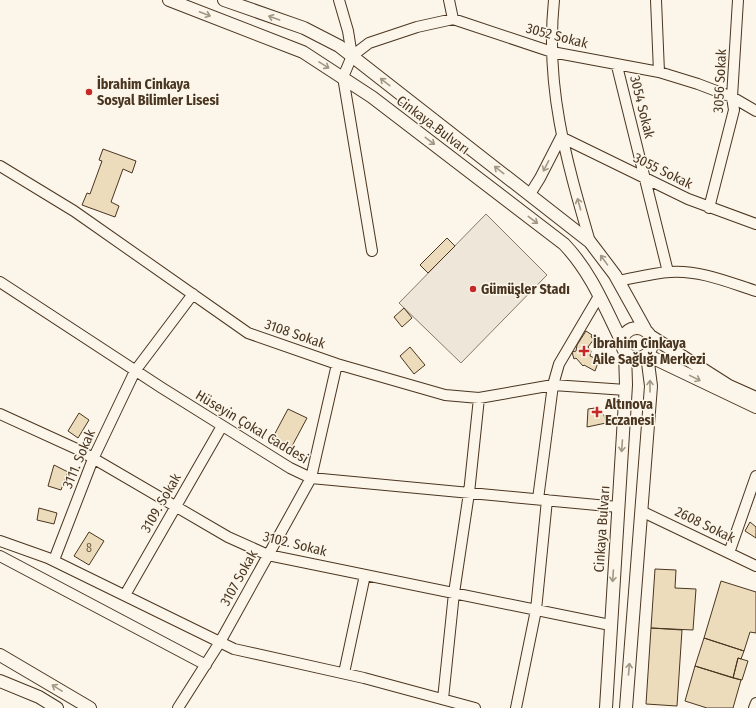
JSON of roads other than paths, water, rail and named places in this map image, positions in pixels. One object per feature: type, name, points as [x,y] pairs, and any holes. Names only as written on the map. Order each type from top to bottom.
[{"type":"main road","name":"Cinkaya Bulvarı","points":[[169,0],[303,52],[343,77],[372,97],[564,244],[579,260],[599,296],[623,347],[626,390],[610,625],[606,708]]},
{"type":"main road","name":"Cinkaya Bulvarı","points":[[224,0],[304,28],[339,46],[530,194],[590,242],[618,281],[648,333]]},
{"type":"main road","points":[[756,398],[729,386],[640,328],[630,329],[626,333],[623,347],[635,358],[647,355],[756,406]]},
{"type":"main road","points":[[626,708],[651,386],[647,355],[652,347],[648,333]]},
{"type":"main road","points":[[0,655],[90,708]]},
{"type":"main road","points":[[0,680],[39,697],[57,708]]},
{"type":"street","points":[[339,0],[348,31],[352,56]]},
{"type":"street","points":[[372,251],[343,77],[352,56],[369,43],[416,27],[453,19],[449,0]]},
{"type":"street","points":[[554,0],[551,32],[553,79],[561,137],[590,242]]},
{"type":"street","name":"3054 Sokak","points":[[656,0],[659,72]]},
{"type":"street","name":"3056 Sokak","points":[[709,208],[734,110],[732,98],[738,0]]},
{"type":"street","name":"3052 Sokak","points":[[453,19],[552,52],[617,66],[659,72],[698,84],[732,98],[756,111]]},
{"type":"street","name":"3054 Sokak","points":[[617,66],[668,272]]},
{"type":"street","points":[[530,194],[561,137]]},
{"type":"street","name":"3055 Sokak","points":[[561,137],[709,208],[756,224]]},
{"type":"street","name":"3108 Sokak","points":[[0,166],[74,211],[248,333],[337,364],[445,395],[479,398],[553,385],[626,390]]},
{"type":"street","points":[[618,281],[668,272],[701,274],[756,291]]},
{"type":"street","name":"Hüseyin Çokal Caddesi","points":[[1,286],[222,426],[290,468],[311,478],[618,507]]},
{"type":"street","name":"3111. Sokak","points":[[54,560],[93,459],[135,371],[193,294]]},
{"type":"street","points":[[516,708],[536,610],[542,500],[553,385],[559,364],[599,296]]},
{"type":"street","name":"3107 Sokak","points":[[178,708],[220,642],[311,478],[337,364]]},
{"type":"street","points":[[444,699],[454,593],[469,493],[479,398]]},
{"type":"street","name":"3102. Sokak","points":[[0,414],[93,459],[228,537],[268,555],[610,625]]},
{"type":"street","name":"3109. Sokak","points":[[125,595],[222,426]]},
{"type":"street","points":[[729,553],[756,476]]},
{"type":"street","name":"2608 Sokak","points":[[641,511],[756,566]]},
{"type":"street","points":[[0,541],[54,560],[234,649],[344,673],[475,708]]},
{"type":"street","points":[[0,556],[206,665]]},
{"type":"street","points":[[344,673],[366,575]]},
{"type":"street","points":[[754,708],[756,703]]},
{"type":"place","name":"İbrahim Cinkaya Sosyal Bilimler Lisesi","points":[[89,92]]},
{"type":"place","name":"Gümüşler Stadı","points":[[473,289]]},
{"type":"place","name":"İbrahim Cinkaya Aile Sağlığı Merkezi","points":[[584,351]]},
{"type":"place","name":"Altınova Eczanesi","points":[[597,412]]}]
